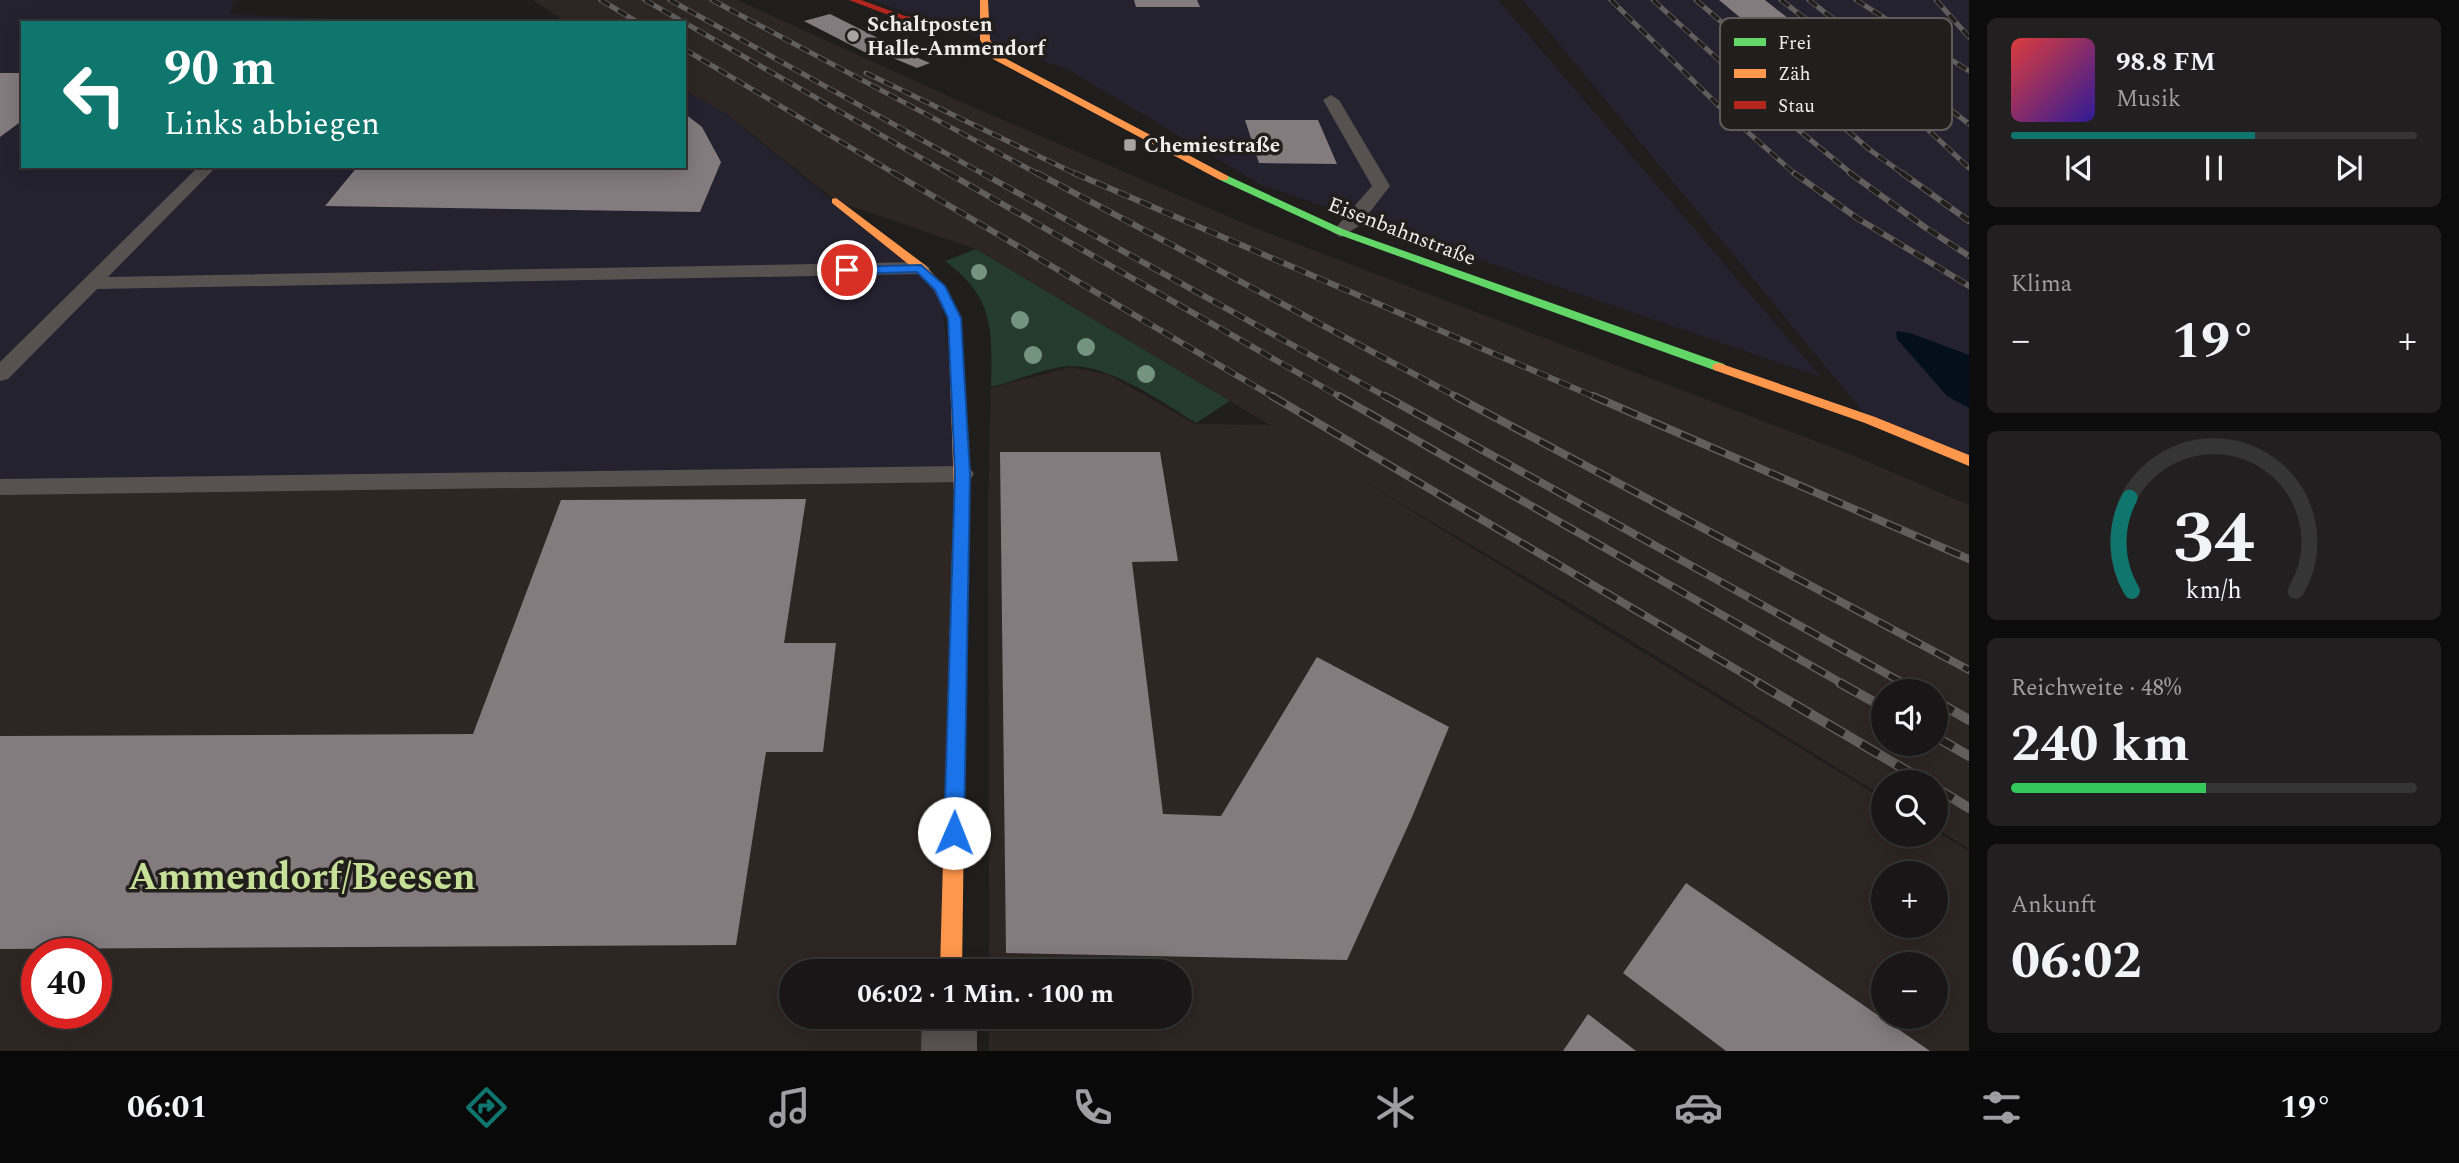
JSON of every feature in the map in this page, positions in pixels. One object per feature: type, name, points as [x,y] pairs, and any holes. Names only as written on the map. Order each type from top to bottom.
[{"type":"street","points":[[853,0],[904,18],[984,27],[984,0]]},
{"type":"street","name":"Eisenbahnstraße","points":[[984,27],[989,50],[1010,67],[1097,109],[1251,192],[1341,232],[1870,420],[1969,461]]},
{"type":"street","points":[[835,201],[921,268],[940,289],[954,318],[962,474],[951,959]]},
{"type":"street","points":[[949,1051],[950,1029]]},
{"type":"lane","points":[[1331,100],[1381,186],[1353,222],[1341,232]]},
{"type":"lane","points":[[0,374],[207,168]]},
{"type":"lane","points":[[92,283],[921,268]]},
{"type":"lane","points":[[0,487],[962,474]]},
{"type":"shaded area","points":[[0,0],[234,0],[230,14],[371,21],[21,21],[21,168],[686,168],[686,91],[724,112],[940,289],[962,474],[0,487]]},
{"type":"shaded area","points":[[533,0],[737,0],[959,101],[1255,228],[1852,455],[1969,505],[1969,849],[1948,836],[1948,770],[1871,770],[1871,789],[1573,605],[1351,474],[1871,792],[1871,847],[1948,847],[1948,838],[1969,851],[1969,1051],[989,1051],[989,1029],[1192,1029],[1192,959],[989,959],[988,503],[991,388],[1071,367],[1109,375],[1195,424],[1270,425],[976,249],[836,201],[724,112],[686,91],[686,21],[564,21]]},
{"type":"shaded area","points":[[872,0],[1498,0],[1821,377],[1260,184],[1067,69]]},
{"type":"shaded area","points":[[1523,0],[1969,0],[1969,462],[1870,420]]},
{"type":"shaded area","points":[[962,474],[951,959],[779,959],[779,1029],[950,1029],[949,1051],[0,1051],[0,487]]},
{"type":"green space","points":[[976,249],[1230,401],[1196,423],[1136,386],[1101,371],[1069,366],[991,387],[990,332],[982,302],[973,288],[945,261]]},
{"type":"water","points":[[1896,331],[1910,333],[1969,355],[1969,408],[1947,396],[1897,339]]},
{"type":"building","points":[[1134,0],[1197,0],[1200,7],[1136,7]]},
{"type":"building","points":[[1719,0],[1765,0],[1788,18],[1741,18]]},
{"type":"building","name":"Schaltposten Halle-Ammendorf","points":[[830,14],[902,50],[876,58],[804,21]]},
{"type":"building","points":[[906,53],[930,63],[917,68],[893,58]]},
{"type":"building","points":[[0,73],[21,73],[21,121],[0,137]]},
{"type":"building","points":[[686,115],[702,127],[721,162],[700,212],[325,206],[356,168],[686,168]]},
{"type":"building","points":[[1245,120],[1318,120],[1337,164],[1259,163]]},
{"type":"building","points":[[1000,452],[1160,452],[1178,561],[1132,562],[1163,814],[1221,816],[1317,657],[1449,727],[1412,817],[1347,960],[1006,953]]},
{"type":"building","points":[[806,499],[784,643],[836,643],[823,752],[766,752],[736,945],[112,948],[112,938],[21,938],[21,949],[0,949],[0,736],[473,734],[561,500]]},
{"type":"building","points":[[1686,883],[1871,1010],[1871,1029],[1898,1029],[1930,1051],[1726,1051],[1623,973]]},
{"type":"building","points":[[1588,1014],[1636,1051],[1563,1051]]},
{"type":"railway","points":[[601,0],[636,21]]},
{"type":"railway","points":[[645,0],[682,21]]},
{"type":"railway","points":[[670,0],[985,175]]},
{"type":"railway","points":[[712,0],[1040,175]]},
{"type":"railway","points":[[1611,0],[1720,107]]},
{"type":"railway","points":[[1653,0],[1720,61]]},
{"type":"railway","points":[[1696,0],[1720,21]]},
{"type":"railway","points":[[1781,0],[1804,18]]},
{"type":"railway","points":[[1809,0],[1832,18]]},
{"type":"railway","points":[[1856,0],[1885,18]]},
{"type":"railway","points":[[1936,0],[1969,37]]},
{"type":"railway","points":[[686,23],[951,175]]},
{"type":"railway","points":[[686,50],[897,175]]},
{"type":"railway","points":[[1952,60],[1969,71]]},
{"type":"railway","points":[[866,73],[1078,175]]},
{"type":"railway","points":[[1952,111],[1969,124]]},
{"type":"railway","points":[[1745,130],[1796,175]]},
{"type":"railway","points":[[1799,130],[1853,175]]},
{"type":"railway","points":[[1847,130],[1905,175]]},
{"type":"railway","points":[[1928,130],[1969,168]]},
{"type":"railway","points":[[894,173],[1275,398]]},
{"type":"railway","points":[[948,173],[1342,398]]},
{"type":"railway","points":[[982,173],[1388,398]]},
{"type":"railway","points":[[1037,173],[1459,398]]},
{"type":"railway","points":[[1074,173],[1597,398]]},
{"type":"railway","points":[[1794,173],[1857,218],[1969,286]]},
{"type":"railway","points":[[1850,173],[1969,256]]},
{"type":"railway","points":[[1902,173],[1969,221]]},
{"type":"railway","points":[[1272,396],[1761,684]]},
{"type":"railway","points":[[1339,396],[1843,684]]},
{"type":"railway","points":[[1385,396],[1896,679]]},
{"type":"railway","points":[[1455,396],[1969,670]]},
{"type":"railway","points":[[1593,396],[1969,559]]},
{"type":"railway","points":[[1758,683],[1906,770]]},
{"type":"railway","points":[[1840,683],[1871,700]]},
{"type":"railway","points":[[1948,708],[1969,720]]},
{"type":"railway","points":[[1948,744],[1969,756]]},
{"type":"railway","points":[[1948,795],[1969,808]]},
{"type":"traffic: fast","points":[[1224,178],[1341,232],[1719,367]]},
{"type":"traffic: fast","points":[[954,823],[962,493]]},
{"type":"traffic: slow","points":[[984,0],[985,40],[996,57],[1224,178]]},
{"type":"traffic: slow","points":[[836,201],[921,268],[940,289],[954,318],[962,493]]},
{"type":"traffic: slow","points":[[1719,367],[1870,420],[1969,461]]},
{"type":"traffic: slow","points":[[951,959],[954,823]]},
{"type":"traffic: jam","points":[[853,0],[904,18],[984,28]]},
{"type":"place","name":"Schaltposten Halle-Ammendorf","points":[[853,36]]},
{"type":"place","name":"Chemiestraße","points":[[1130,145]]},
{"type":"district","name":"Ammendorf/Beesen","points":[[302,876]]},
{"type":"route","points":[[847,270],[921,268],[940,289],[954,318],[962,474],[954,833]]}]
